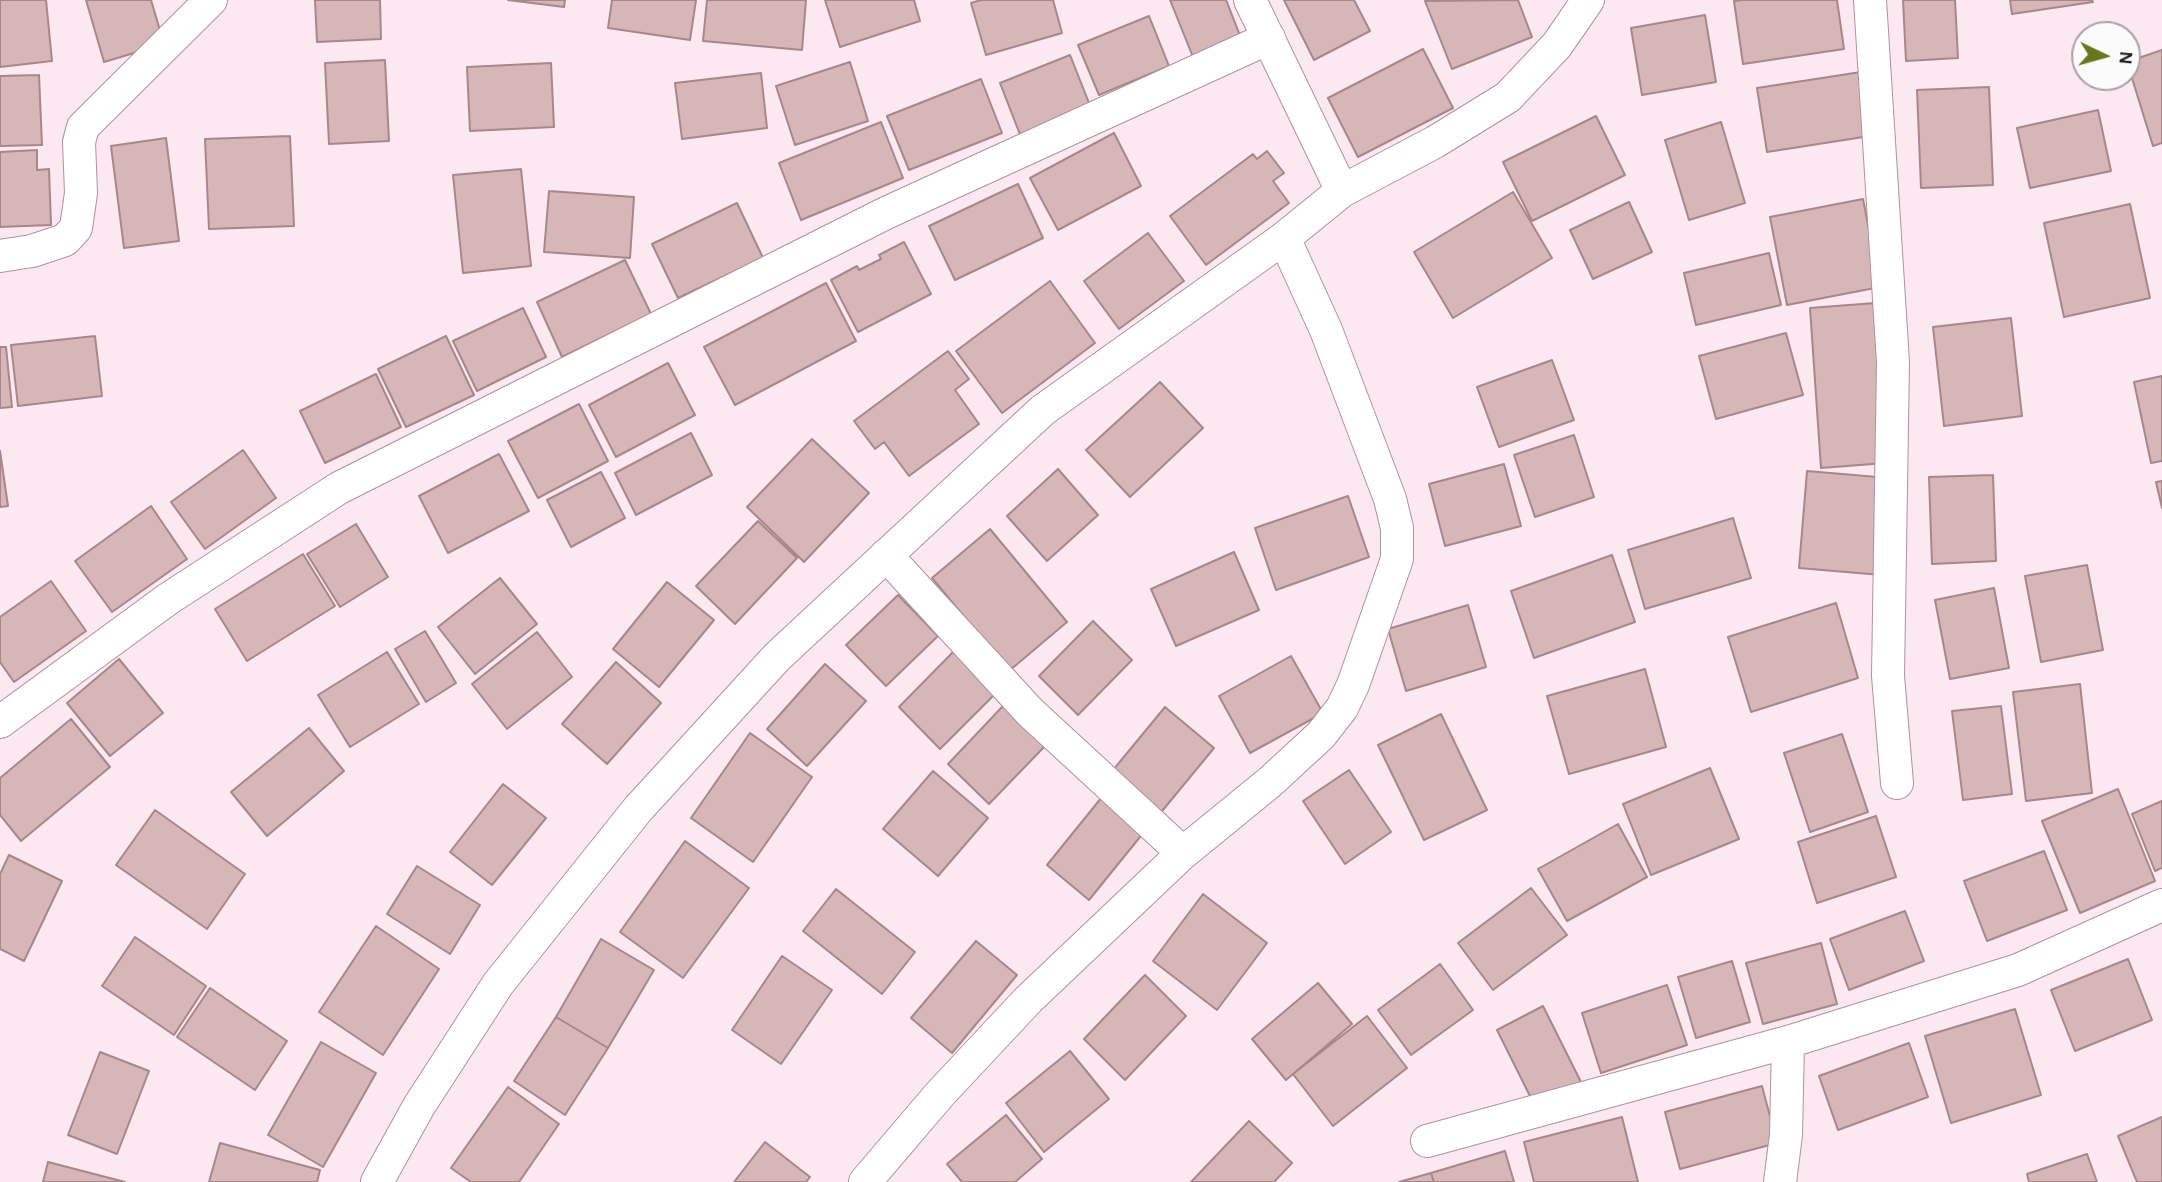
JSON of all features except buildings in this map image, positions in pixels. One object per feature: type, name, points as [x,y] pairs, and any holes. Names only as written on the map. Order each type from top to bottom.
[{"type":"street","points":[[0,256],[32,251],[65,240],[76,228],[82,193],[79,142],[83,127],[211,0]]},
{"type":"street","points":[[1250,0],[1342,191]]},
{"type":"street","points":[[377,1182],[419,1106],[498,984],[568,893],[638,809],[777,657],[1043,410],[1284,238],[1342,191],[1436,142],[1508,97],[1557,45],[1588,0]]},
{"type":"street","points":[[1870,0],[1893,362],[1888,676],[1897,783]]},
{"type":"street","points":[[0,722],[168,599],[339,488],[886,213],[1269,38]]},
{"type":"street","points":[[865,1182],[940,1094],[1028,1000],[1183,853],[1270,782],[1321,735],[1342,708],[1386,596],[1397,559],[1397,528],[1390,499],[1326,330],[1284,238]]},
{"type":"street","points":[[886,555],[1030,712],[1183,853]]},
{"type":"street","points":[[1427,1141],[1788,1042],[2018,970],[2162,905]]},
{"type":"street","points":[[1780,1182],[1786,1135],[1788,1042]]}]
